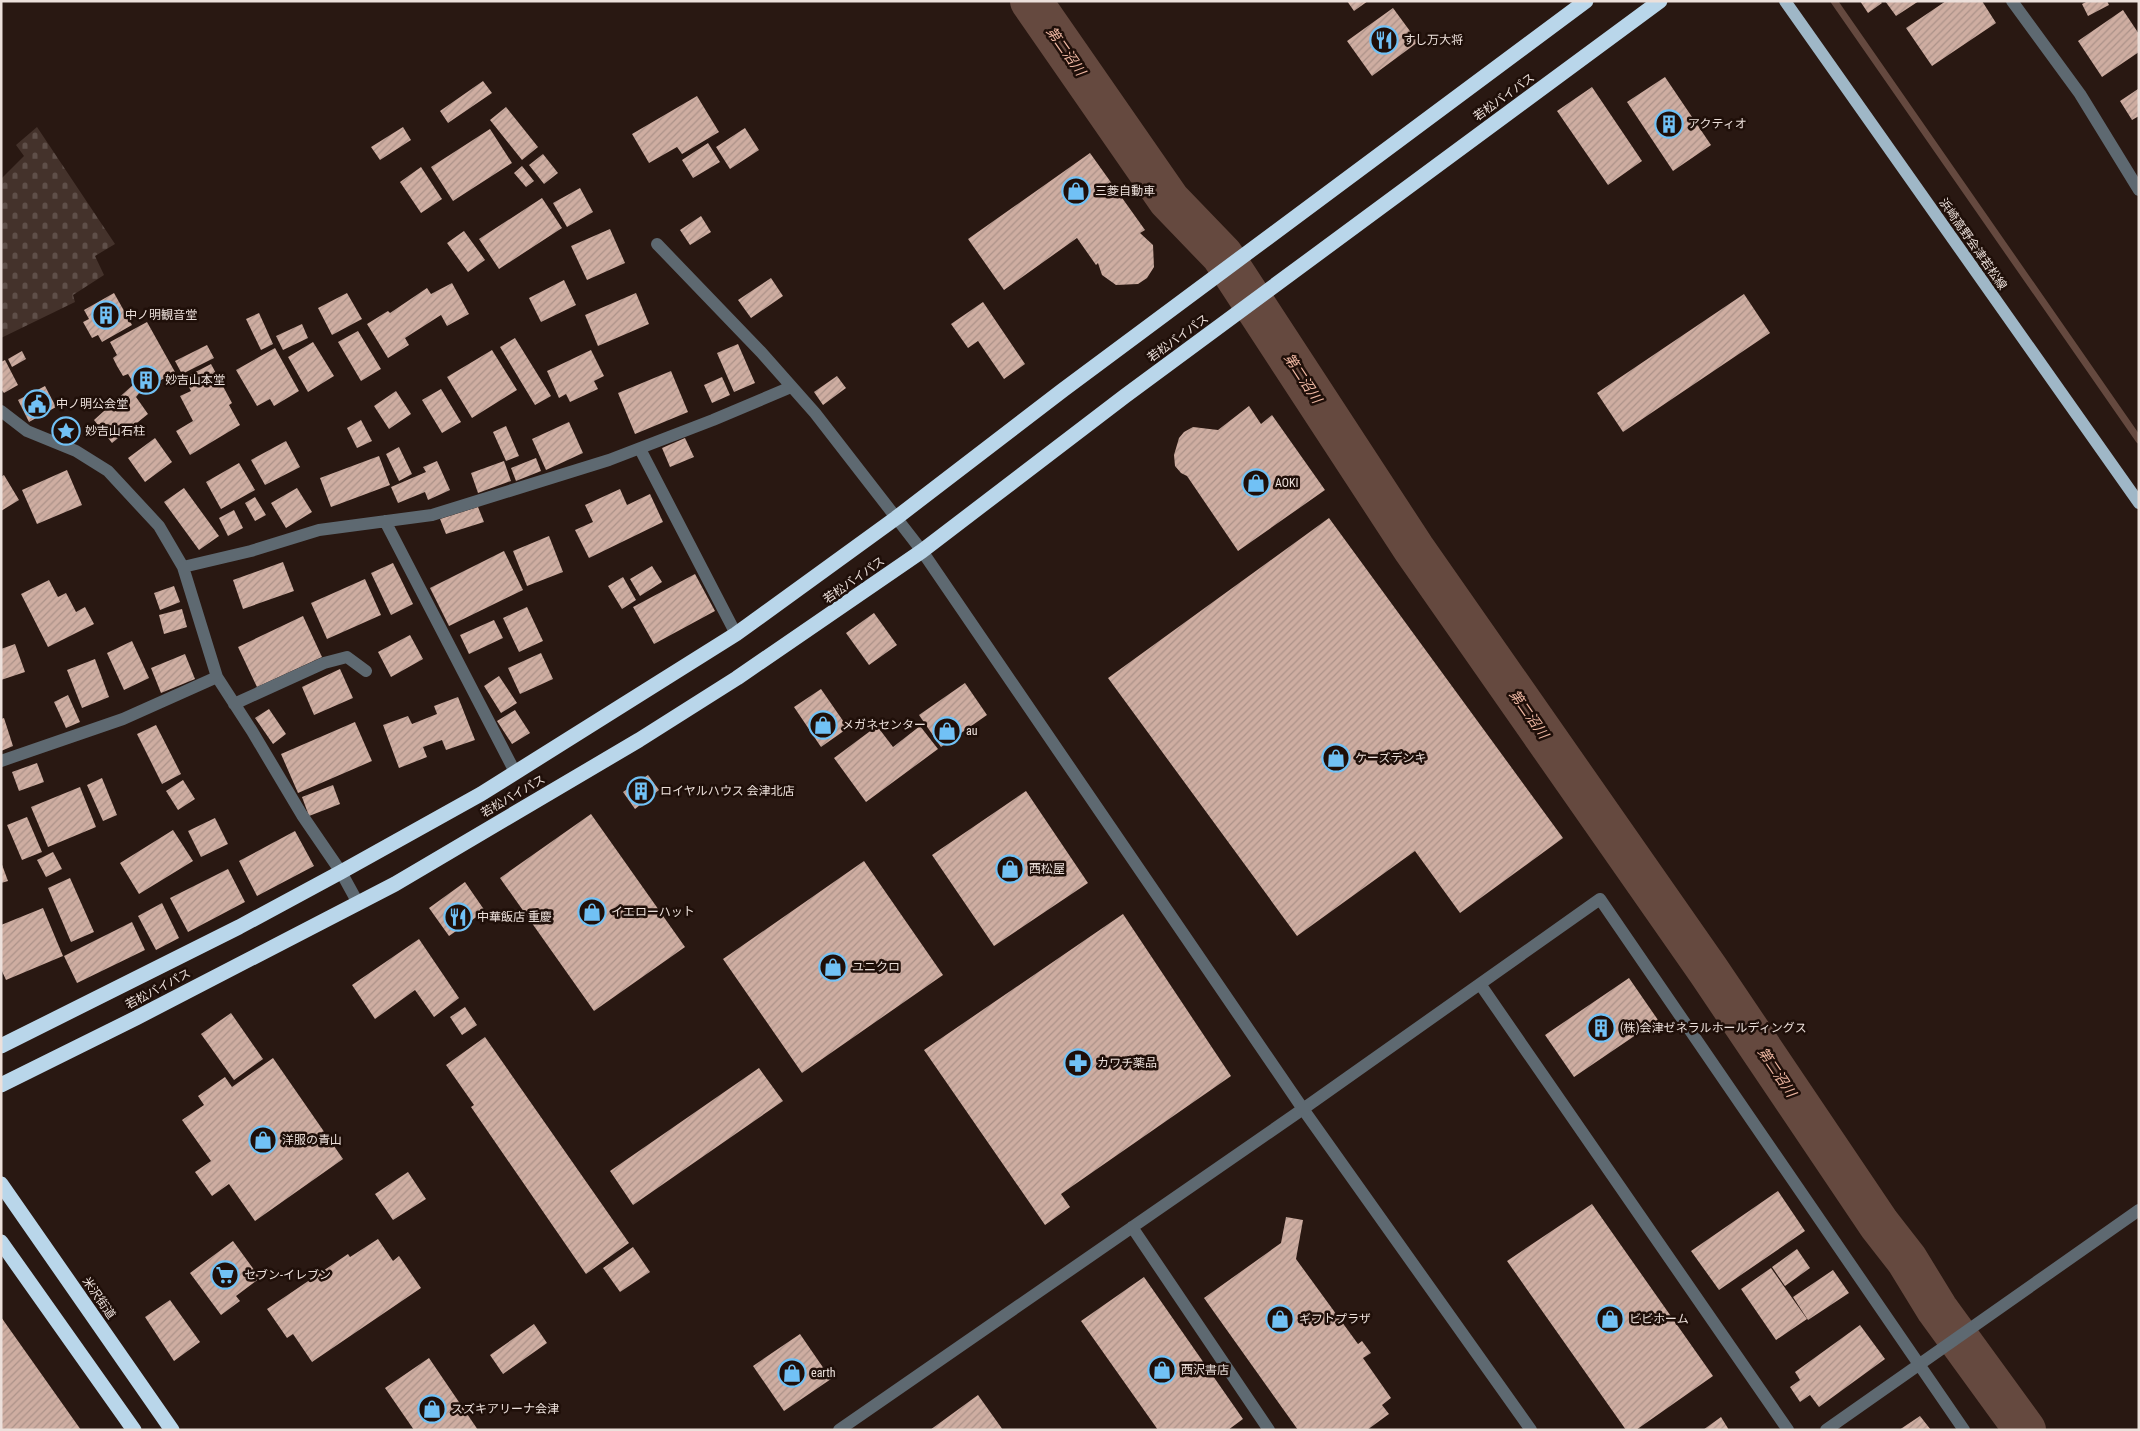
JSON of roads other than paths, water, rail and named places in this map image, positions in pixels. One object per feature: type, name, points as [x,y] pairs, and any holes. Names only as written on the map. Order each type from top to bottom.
[{"type":"highway","name":"若松バイパス","points":[[1,1046],[239,926],[481,794],[736,634],[896,518],[1194,292],[1586,1]]},
{"type":"highway","name":"若松バイパス","points":[[1,1085],[136,1018],[395,884],[639,740],[736,678],[922,551],[1217,327],[1660,1]]},
{"type":"highway","name":"米沢街道","points":[[1,1184],[172,1430]]},
{"type":"highway","points":[[1,1242],[134,1430]]},
{"type":"main road","name":"浜崎高野会津若松線","points":[[1785,1],[2139,503]]},
{"type":"street","points":[[2012,1],[2080,94],[2139,190]]},
{"type":"street","points":[[657,244],[761,352],[815,413],[922,551],[1303,1109],[1531,1430]]},
{"type":"street","points":[[183,567],[251,551],[318,530],[432,515],[640,449],[791,386]]},
{"type":"street","points":[[1,411],[27,431],[76,451],[108,471],[159,526],[183,567],[217,677],[302,815],[341,872],[358,903]]},
{"type":"street","points":[[640,449],[736,634]]},
{"type":"street","points":[[385,521],[515,772]]},
{"type":"street","points":[[234,704],[324,663],[347,657],[366,671]]},
{"type":"street","points":[[1,761],[124,719],[217,677]]},
{"type":"street","points":[[839,1430],[857,1425],[1132,1227],[1303,1109],[1600,899],[1964,1430]]},
{"type":"street","points":[[1480,984],[1788,1430]]},
{"type":"street","points":[[1826,1430],[2139,1210]]},
{"type":"street","points":[[1132,1227],[1269,1430]]},
{"type":"waterway","name":"第二沼川","points":[[1031,1],[1169,200],[1222,255],[1414,549],[1708,970],[1879,1224],[1907,1260],[1937,1309],[2025,1430]]},
{"type":"waterway","points":[[1834,1],[2139,440]]},
{"type":"place","name":"すし万大将","points":[[1384,40]]},
{"type":"place","name":"アクティオ","points":[[1669,124]]},
{"type":"place","name":"三菱自動車","points":[[1076,191]]},
{"type":"place","name":"中ノ明観音堂","points":[[106,315]]},
{"type":"place","name":"妙吉山本堂","points":[[146,380]]},
{"type":"place","name":"中ノ明公会堂","points":[[37,404]]},
{"type":"place","name":"妙吉山石柱","points":[[66,431]]},
{"type":"place","name":"AOKI","points":[[1256,483]]},
{"type":"place","name":"メガネセンター","points":[[823,725]]},
{"type":"place","name":"au","points":[[947,731]]},
{"type":"place","name":"ケーズデンキ","points":[[1336,758]]},
{"type":"place","name":"ロイヤルハウス 会津北店","points":[[641,791]]},
{"type":"place","name":"西松屋","points":[[1010,869]]},
{"type":"place","name":"イエローハット","points":[[592,912]]},
{"type":"place","name":"中華飯店 重慶","points":[[458,917]]},
{"type":"place","name":"ユニクロ","points":[[833,967]]},
{"type":"place","name":"(株)会津ゼネラルホールディングス","points":[[1601,1028]]},
{"type":"place","name":"カワチ薬品","points":[[1078,1063]]},
{"type":"place","name":"洋服の青山","points":[[263,1140]]},
{"type":"place","name":"セブン-イレブン","points":[[225,1275]]},
{"type":"place","name":"ギフトプラザ","points":[[1280,1319]]},
{"type":"place","name":"ビビホーム","points":[[1610,1319]]},
{"type":"place","name":"西沢書店","points":[[1162,1370]]},
{"type":"place","name":"earth","points":[[792,1373]]},
{"type":"place","name":"スズキアリーナ会津","points":[[432,1409]]}]
